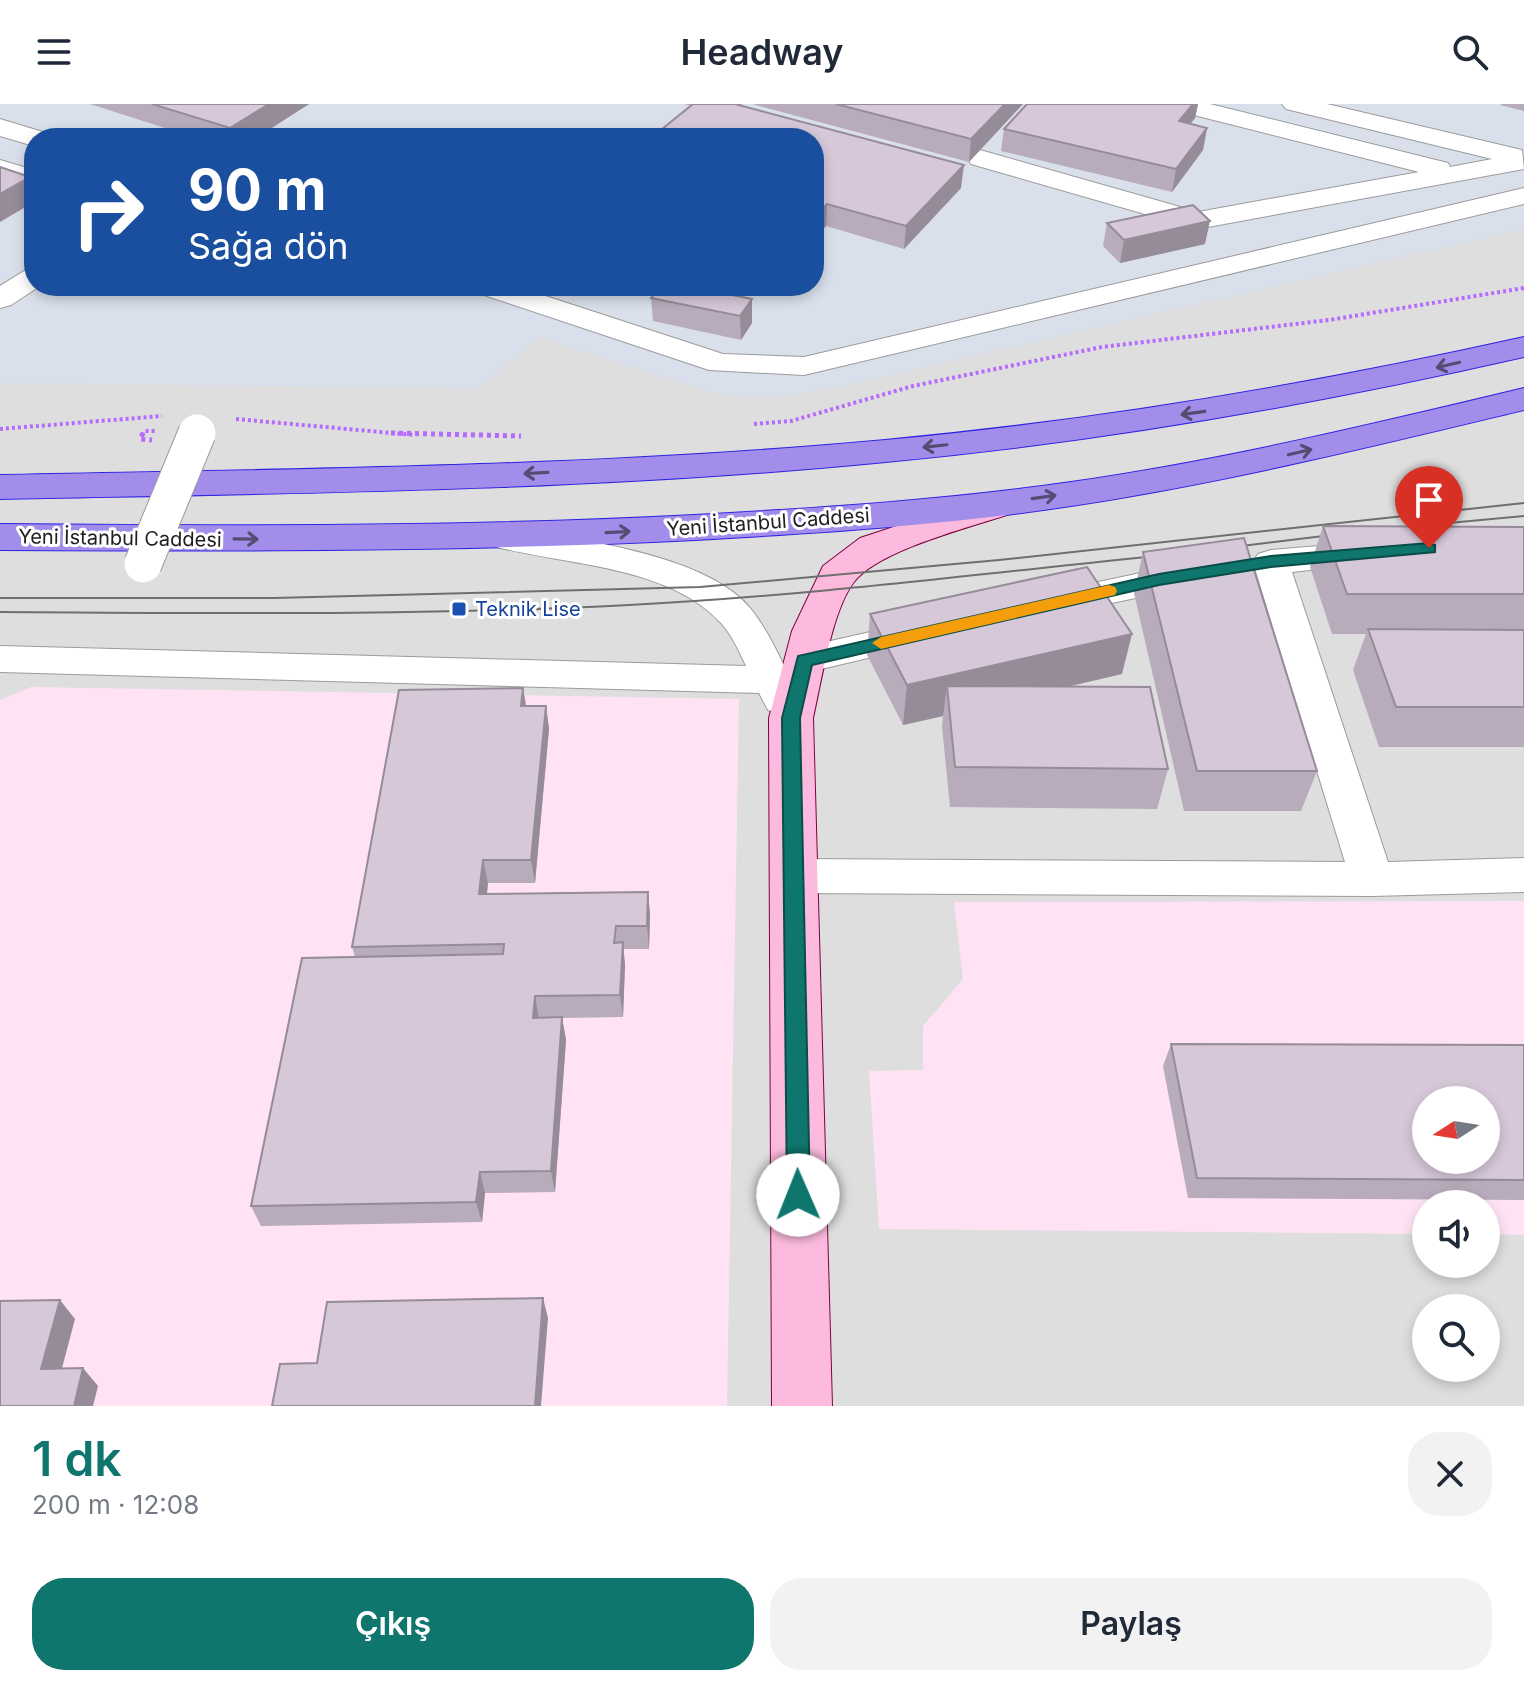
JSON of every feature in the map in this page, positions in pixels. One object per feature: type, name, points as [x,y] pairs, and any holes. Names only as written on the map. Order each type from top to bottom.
[{"type":"highway","points":[[0,487],[509,474],[702,465],[890,451],[1217,410],[1524,347]]},
{"type":"highway","name":"Yeni İstanbul Caddesi","points":[[0,537],[501,537],[719,527],[1004,503],[1228,470],[1524,399]]},
{"type":"street","points":[[1179,104],[1453,173]]},
{"type":"street","points":[[1295,104],[1524,160]]},
{"type":"street","points":[[0,127],[24,135]]},
{"type":"street","points":[[980,158],[1197,221],[1524,160]]},
{"type":"street","points":[[516,296],[720,363],[804,366],[1524,196]]},
{"type":"street","points":[[0,299],[24,283]]},
{"type":"street","points":[[143,564],[197,433]]},
{"type":"street","points":[[802,1406],[789,686],[837,575],[850,563],[874,547],[906,534],[1004,503]]},
{"type":"street","points":[[501,537],[645,568],[700,587],[734,614],[789,686]]},
{"type":"street","points":[[1020,611],[1159,580],[1243,566],[1398,551]]},
{"type":"street","points":[[1243,566],[1372,879]]},
{"type":"street","points":[[0,659],[789,686],[958,625]]},
{"type":"street","points":[[794,876],[1372,879],[1524,875]]},
{"type":"lane","points":[[0,164],[24,171]]},
{"type":"shaded area","points":[[0,104],[1524,104],[1524,1406],[0,1406]]},
{"type":"shaded area","points":[[0,104],[1524,104],[1524,229],[843,386],[783,397],[758,398],[714,393],[538,337],[481,388],[0,383]]},
{"type":"shaded area","points":[[31,687],[739,699],[727,1406],[0,1406],[0,700]]},
{"type":"shaded area","points":[[1524,901],[1524,1235],[1500,1234],[1500,1190],[1412,1190],[1412,1234],[879,1229],[869,1071],[923,1070],[923,1026],[963,979],[954,902]]},
{"type":"building","points":[[152,104],[269,104],[230,128]]},
{"type":"building","points":[[693,104],[735,104],[964,165],[906,226],[827,204],[824,207],[824,128],[663,128]]},
{"type":"building","points":[[836,104],[1005,104],[971,139]]},
{"type":"building","points":[[1027,104],[1193,104],[1179,121],[1207,128],[1176,169],[1004,129]]},
{"type":"building","points":[[0,167],[24,175],[24,180],[0,194]]},
{"type":"building","points":[[1193,205],[1210,221],[1124,240],[1107,223]]},
{"type":"building","points":[[737,296],[752,299],[740,316],[651,298]]},
{"type":"building","points":[[1323,526],[1524,527],[1524,594],[1347,594]]},
{"type":"building","points":[[1244,538],[1317,771],[1197,771],[1143,552]]},
{"type":"building","points":[[1087,567],[1132,634],[907,685],[870,614]]},
{"type":"building","points":[[1368,629],[1524,630],[1524,707],[1396,707]]},
{"type":"building","points":[[947,686],[1150,687],[1168,769],[955,767]]},
{"type":"building","points":[[523,688],[521,706],[546,706],[531,860],[483,860],[479,894],[648,892],[647,926],[616,926],[614,943],[623,942],[620,995],[535,996],[533,1018],[562,1017],[551,1171],[480,1172],[476,1202],[251,1206],[302,958],[503,954],[504,944],[352,947],[399,690]]},
{"type":"building","points":[[1171,1044],[1524,1045],[1524,1180],[1197,1178]]},
{"type":"building","points":[[543,1298],[535,1406],[272,1406],[280,1364],[317,1363],[327,1302]]},
{"type":"building","points":[[60,1300],[41,1369],[83,1368],[74,1406],[0,1406],[0,1301]]},
{"type":"tram line","points":[[0,598],[274,598],[700,587],[999,560],[1524,503]]},
{"type":"tram line","points":[[1384,529],[1524,516]]},
{"type":"tram line","points":[[1225,548],[1340,534]]},
{"type":"tram line","points":[[0,612],[393,612],[629,605],[830,590],[1165,555]]},
{"type":"slow traffic","points":[[881,643],[1109,591]]},
{"type":"place","name":"Teknik Lise","points":[[459,609]]},
{"type":"route","points":[[798,1195],[791,718],[804,660],[1159,580],[1271,562],[1429,548]]}]
